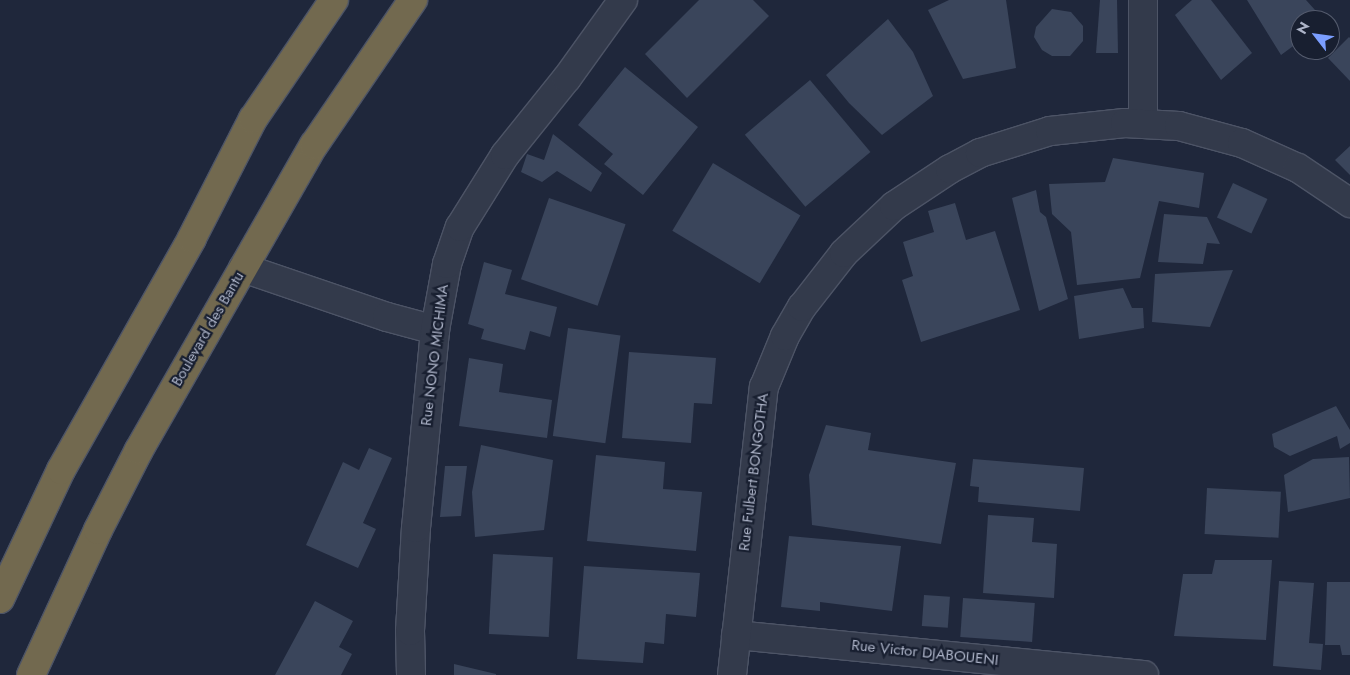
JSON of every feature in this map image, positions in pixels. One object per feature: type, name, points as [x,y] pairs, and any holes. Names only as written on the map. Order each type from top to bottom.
[{"type":"highway","points":[[0,599],[61,470],[192,238],[253,119],[334,0]]},
{"type":"highway","name":"Boulevard des Bantu","points":[[31,675],[98,530],[139,450],[314,145],[413,0]]},
{"type":"street","name":"Rue NONO MICHIMA","points":[[411,675],[410,631],[415,545],[435,330],[447,264],[460,227],[504,155],[567,78],[623,0]]},
{"type":"street","points":[[1143,0],[1143,123]]},
{"type":"street","name":"Rue Fulbert BONGOTHA","points":[[732,675],[764,387],[785,336],[802,307],[822,279],[866,230],[894,206],[943,173],[980,153],[1050,131],[1143,123],[1179,126],[1242,143],[1298,168],[1350,203]]},
{"type":"street","points":[[243,268],[388,317],[435,330]]},
{"type":"street","name":"Rue Victor DJABOUENI","points":[[736,635],[1102,673],[1144,675]]},
{"type":"building","points":[[699,0],[753,0],[769,16],[687,98],[645,54]]},
{"type":"building","points":[[949,0],[1006,0],[1016,68],[963,79],[928,10]]},
{"type":"building","points":[[1100,0],[1117,0],[1118,53],[1096,53]]},
{"type":"building","points":[[1192,0],[1211,0],[1252,53],[1221,80],[1175,15]]},
{"type":"building","points":[[1247,0],[1306,0],[1315,10],[1290,10],[1290,48],[1281,55]]},
{"type":"building","points":[[1052,9],[1071,12],[1083,26],[1083,41],[1070,56],[1052,56],[1042,50],[1034,37],[1036,27]]},
{"type":"building","points":[[888,19],[913,52],[933,96],[882,135],[849,103],[826,75]]},
{"type":"building","points":[[1350,38],[1350,81],[1330,60],[1340,60],[1340,46]]},
{"type":"building","points":[[625,67],[698,127],[643,195],[604,164],[613,154],[578,125]]},
{"type":"building","points":[[810,80],[870,152],[805,207],[745,135]]},
{"type":"building","points":[[553,134],[602,173],[591,192],[557,171],[542,182],[521,172],[527,154],[544,160]]},
{"type":"building","points":[[1350,146],[1350,175],[1335,160]]},
{"type":"building","points":[[1113,158],[1204,173],[1199,208],[1159,201],[1140,278],[1077,285],[1071,232],[1052,214],[1049,184],[1105,182]]},
{"type":"building","points":[[713,163],[800,216],[760,283],[672,231]]},
{"type":"building","points":[[1233,183],[1267,199],[1251,233],[1217,217]]},
{"type":"building","points":[[1036,190],[1040,212],[1046,217],[1068,299],[1039,311],[1012,198]]},
{"type":"building","points":[[549,198],[626,224],[598,306],[521,279]]},
{"type":"building","points":[[955,203],[966,240],[995,231],[1020,310],[921,342],[902,280],[913,276],[903,242],[934,232],[928,211]]},
{"type":"building","points":[[1164,214],[1207,217],[1220,244],[1207,243],[1203,264],[1158,262]]},
{"type":"building","points":[[484,262],[512,270],[505,294],[557,307],[550,337],[530,331],[525,350],[481,339],[484,329],[468,324]]},
{"type":"building","points":[[1233,270],[1210,327],[1152,322],[1155,274]]},
{"type":"building","points":[[1123,288],[1132,308],[1143,308],[1144,328],[1079,339],[1074,296]]},
{"type":"building","points":[[568,328],[620,335],[605,443],[553,436]]},
{"type":"building","points":[[629,352],[716,358],[712,404],[694,403],[691,443],[622,438]]},
{"type":"building","points":[[469,358],[503,364],[499,392],[552,400],[547,438],[459,426]]},
{"type":"building","points":[[1336,406],[1350,430],[1350,443],[1340,449],[1337,436],[1290,456],[1274,447],[1272,434]]},
{"type":"building","points":[[826,425],[871,433],[868,450],[956,463],[941,544],[812,525],[809,475]]},
{"type":"building","points":[[481,445],[553,460],[544,530],[475,537],[472,492]]},
{"type":"building","points":[[369,448],[392,458],[363,523],[376,529],[358,568],[306,545],[343,462],[359,470]]},
{"type":"building","points":[[596,455],[665,462],[663,489],[702,492],[696,551],[587,541]]},
{"type":"building","points":[[1349,457],[1350,498],[1288,512],[1284,475],[1313,459]]},
{"type":"building","points":[[973,459],[1084,468],[1080,511],[978,502],[979,487],[970,486]]},
{"type":"building","points":[[445,466],[467,466],[461,516],[440,517]]},
{"type":"building","points":[[1207,488],[1281,492],[1278,538],[1205,534]]},
{"type":"building","points":[[988,515],[1034,518],[1032,542],[1057,544],[1054,598],[983,593]]},
{"type":"building","points":[[789,536],[901,546],[892,611],[820,602],[820,611],[781,607]]},
{"type":"building","points":[[493,554],[553,557],[549,637],[489,634]]},
{"type":"building","points":[[1215,560],[1272,560],[1266,640],[1174,636],[1183,574],[1212,574]]},
{"type":"building","points":[[584,566],[700,573],[696,617],[666,614],[664,644],[645,642],[643,663],[577,659]]},
{"type":"building","points":[[1279,581],[1314,583],[1309,643],[1323,644],[1321,670],[1273,666]]},
{"type":"building","points":[[1327,582],[1350,582],[1350,655],[1342,655],[1340,645],[1325,645]]},
{"type":"building","points":[[924,595],[950,597],[948,628],[922,626]]},
{"type":"building","points":[[963,598],[1035,603],[1032,642],[960,637]]},
{"type":"building","points":[[315,601],[353,621],[339,647],[352,654],[341,675],[275,675]]},
{"type":"building","points":[[454,664],[496,674],[496,675],[454,675]]}]
